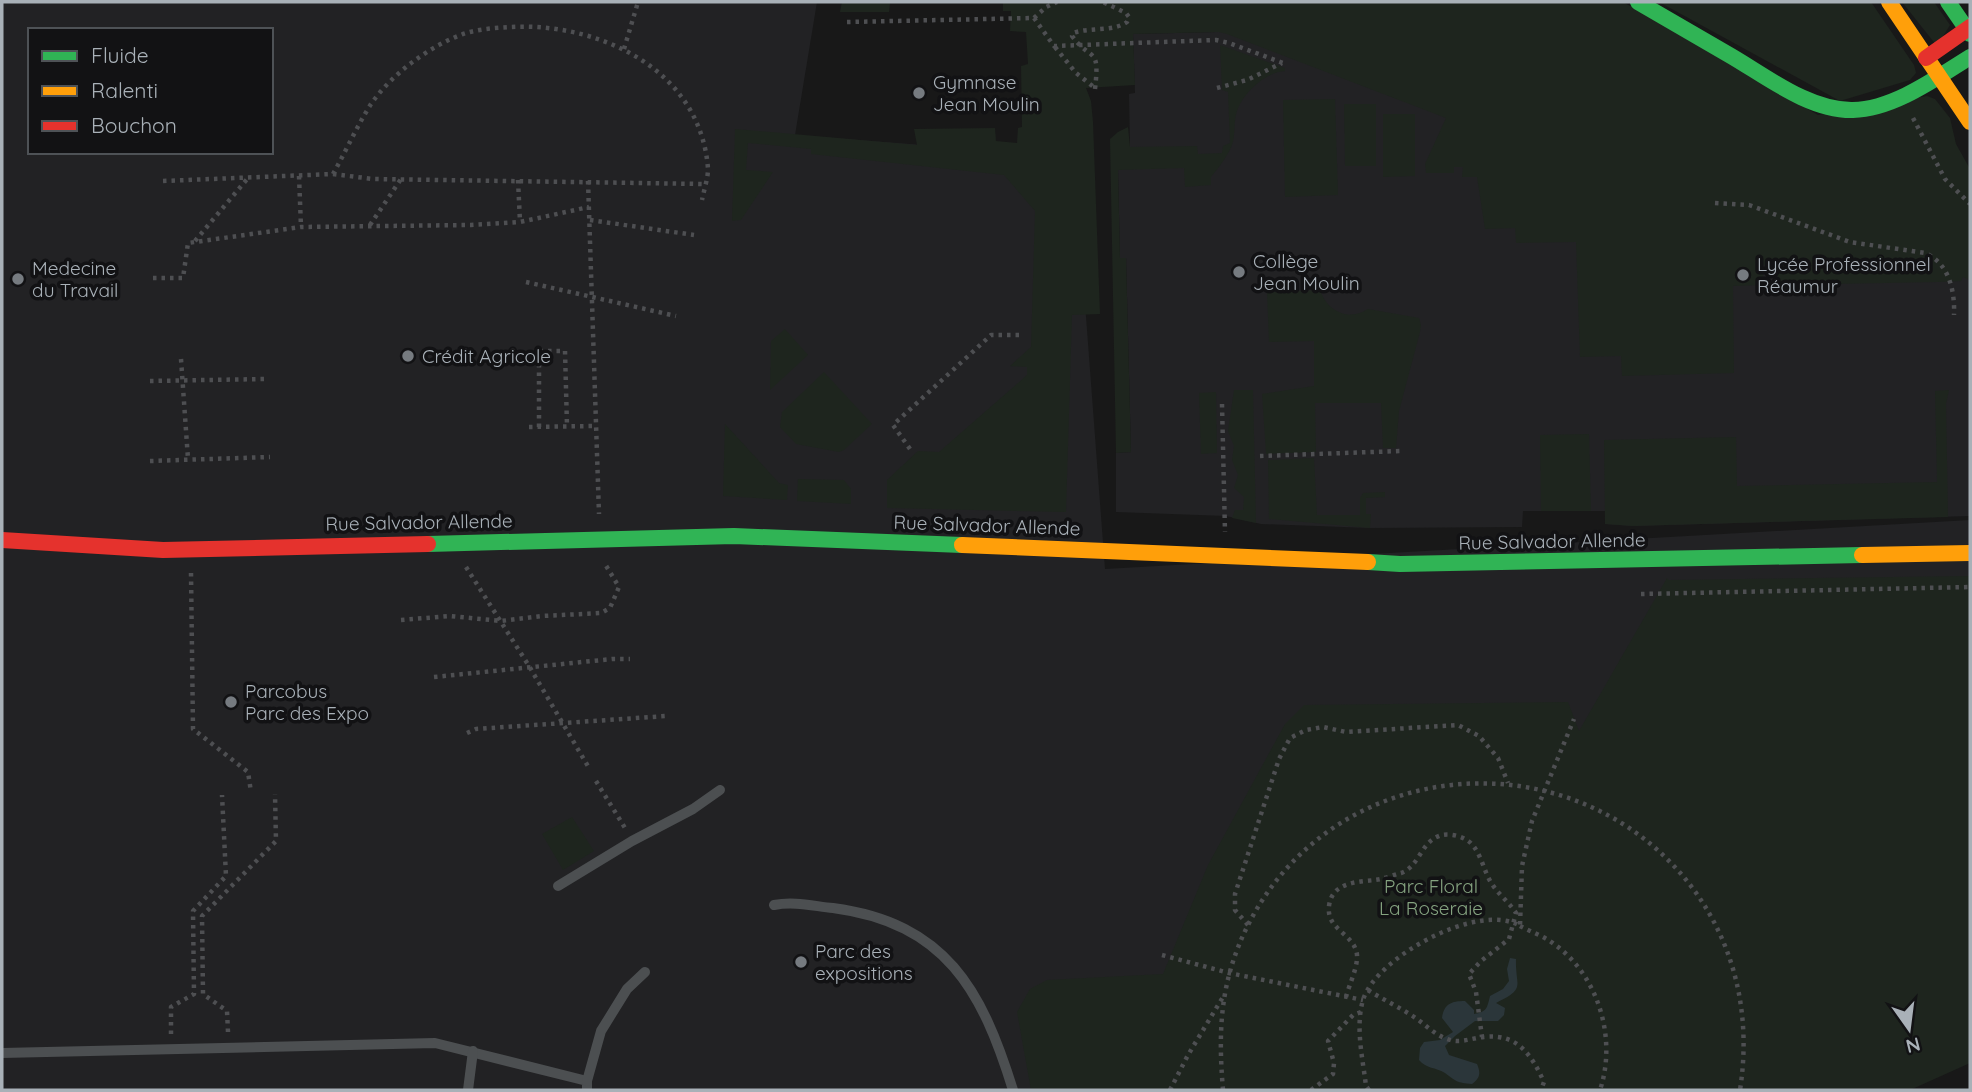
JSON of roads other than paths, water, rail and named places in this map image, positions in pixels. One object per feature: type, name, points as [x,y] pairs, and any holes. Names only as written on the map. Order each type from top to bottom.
[{"type":"street","points":[[1638,2],[1805,97],[1844,110],[1867,108],[1901,95],[1940,77],[1970,57]]},
{"type":"street","points":[[1889,2],[1970,122]]},
{"type":"street","points":[[1926,58],[1969,30],[1948,2]]},
{"type":"street","name":"Rue Salvador Allende","points":[[2,540],[163,550],[734,536],[1400,564],[1970,553]]},
{"type":"lane","points":[[558,886],[632,841],[693,809],[720,790]]},
{"type":"lane","points":[[774,905],[787,902],[849,910],[892,923],[932,946],[962,975],[986,1015],[1013,1090]]},
{"type":"lane","points":[[2,1053],[435,1043],[473,1051],[587,1085],[601,1031],[627,989],[645,972]]},
{"type":"lane","points":[[468,1090],[473,1051]]},
{"type":"place","name":"Gymnase Jean Moulin","points":[[919,93]]},
{"type":"place","name":"Collège Jean Moulin","points":[[1239,272]]},
{"type":"place","name":"Lycée Professionnel Réaumur","points":[[1743,275]]},
{"type":"place","name":"Medecine du Travail","points":[[18,279]]},
{"type":"place","name":"Crédit Agricole","points":[[408,356]]},
{"type":"place","name":"Parcobus Parc des Expo","points":[[231,702]]},
{"type":"place","name":"Parc des expositions","points":[[801,962]]},
{"type":"park label","name":"Parc Floral La Roseraie","points":[[1431,897]]}]
